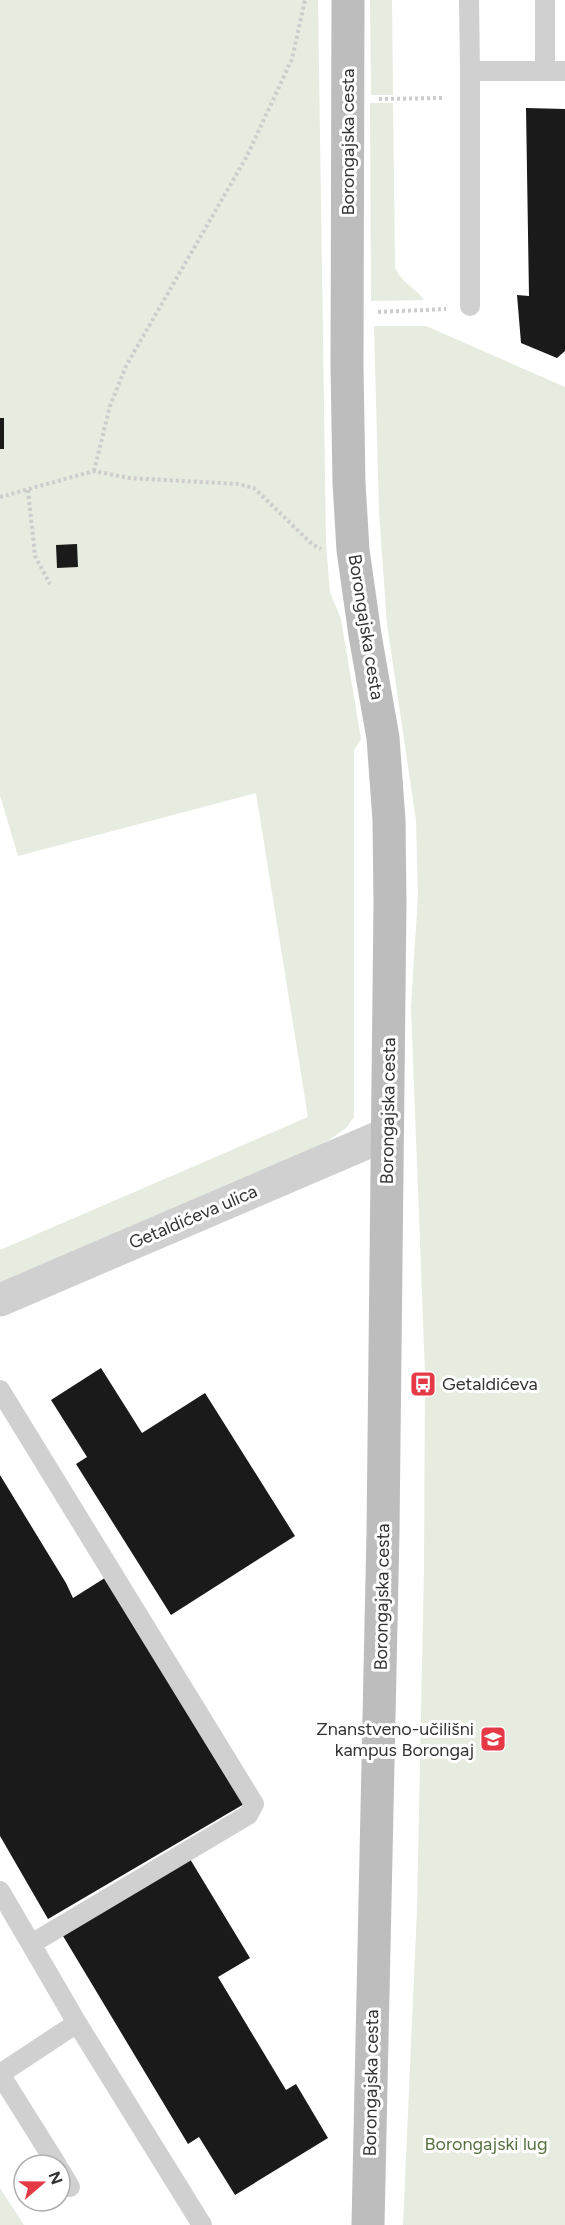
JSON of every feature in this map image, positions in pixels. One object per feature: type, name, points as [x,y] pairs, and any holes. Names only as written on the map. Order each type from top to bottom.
[{"type":"street","name":"Borongajska cesta","points":[[348,0],[346,367],[353,550],[383,738],[389,820],[390,903],[384,1509],[368,2225]]},
{"type":"street","name":"Getaldićeva ulica","points":[[0,1300],[387,1134]]},
{"type":"lane","points":[[469,0],[470,306]]},
{"type":"lane","points":[[470,71],[555,71],[545,0]]},
{"type":"lane","points":[[0,1390],[254,1804],[248,1815],[30,1944]]},
{"type":"lane","points":[[0,1891],[77,2023],[202,2225]]},
{"type":"lane","points":[[49,2153],[0,2074],[77,2023]]},
{"type":"path","points":[[94,471],[110,406],[126,366],[246,156],[292,59],[305,0]]},
{"type":"path","points":[[375,99],[470,98]]},
{"type":"path","points":[[369,312],[470,306]]},
{"type":"path","points":[[0,497],[94,471],[129,478],[238,484],[254,488],[312,544],[332,556],[353,550]]},
{"type":"path","points":[[28,490],[35,556],[50,584]]},
{"type":"green space","points":[[0,0],[318,0],[326,545],[330,592],[341,619],[361,739],[354,750],[354,1117],[346,1128],[318,1148],[0,1282],[0,1250],[308,1117],[256,793],[18,856],[0,795]]},
{"type":"green space","points":[[370,0],[392,0],[393,95],[371,95]]},
{"type":"green space","points":[[370,103],[393,103],[395,267],[401,277],[424,300],[371,301]]},
{"type":"green space","name":"Borongajski lug","points":[[374,326],[426,326],[565,387],[565,2225],[403,2225],[417,1910],[424,1569],[425,1373],[411,1007],[418,895],[416,820],[387,624],[379,511]]},
{"type":"green space","points":[[0,2188],[12,2206],[12,2213],[16,2213],[24,2225],[0,2225]]},
{"type":"building","points":[[526,108],[565,109],[565,351],[557,358],[521,343],[517,295],[529,296]]},
{"type":"building","points":[[0,418],[4,418],[4,449],[0,449]]},
{"type":"building","points":[[77,544],[78,567],[57,568],[56,545]]},
{"type":"building","points":[[101,1368],[142,1433],[205,1393],[295,1536],[171,1615],[76,1464],[87,1457],[51,1400]]},
{"type":"building","points":[[0,1475],[73,1598],[108,1576],[244,1804],[48,1919],[0,1836]]},
{"type":"building","points":[[190,1859],[250,1958],[218,1977],[286,2090],[296,2084],[328,2138],[235,2195],[199,2137],[188,2144],[63,1936]]},
{"type":"place","name":"Getaldićeva","points":[[423,1384]]},
{"type":"place","name":"Znanstveno-učilišni kampus Borongaj","points":[[493,1739]]}]
